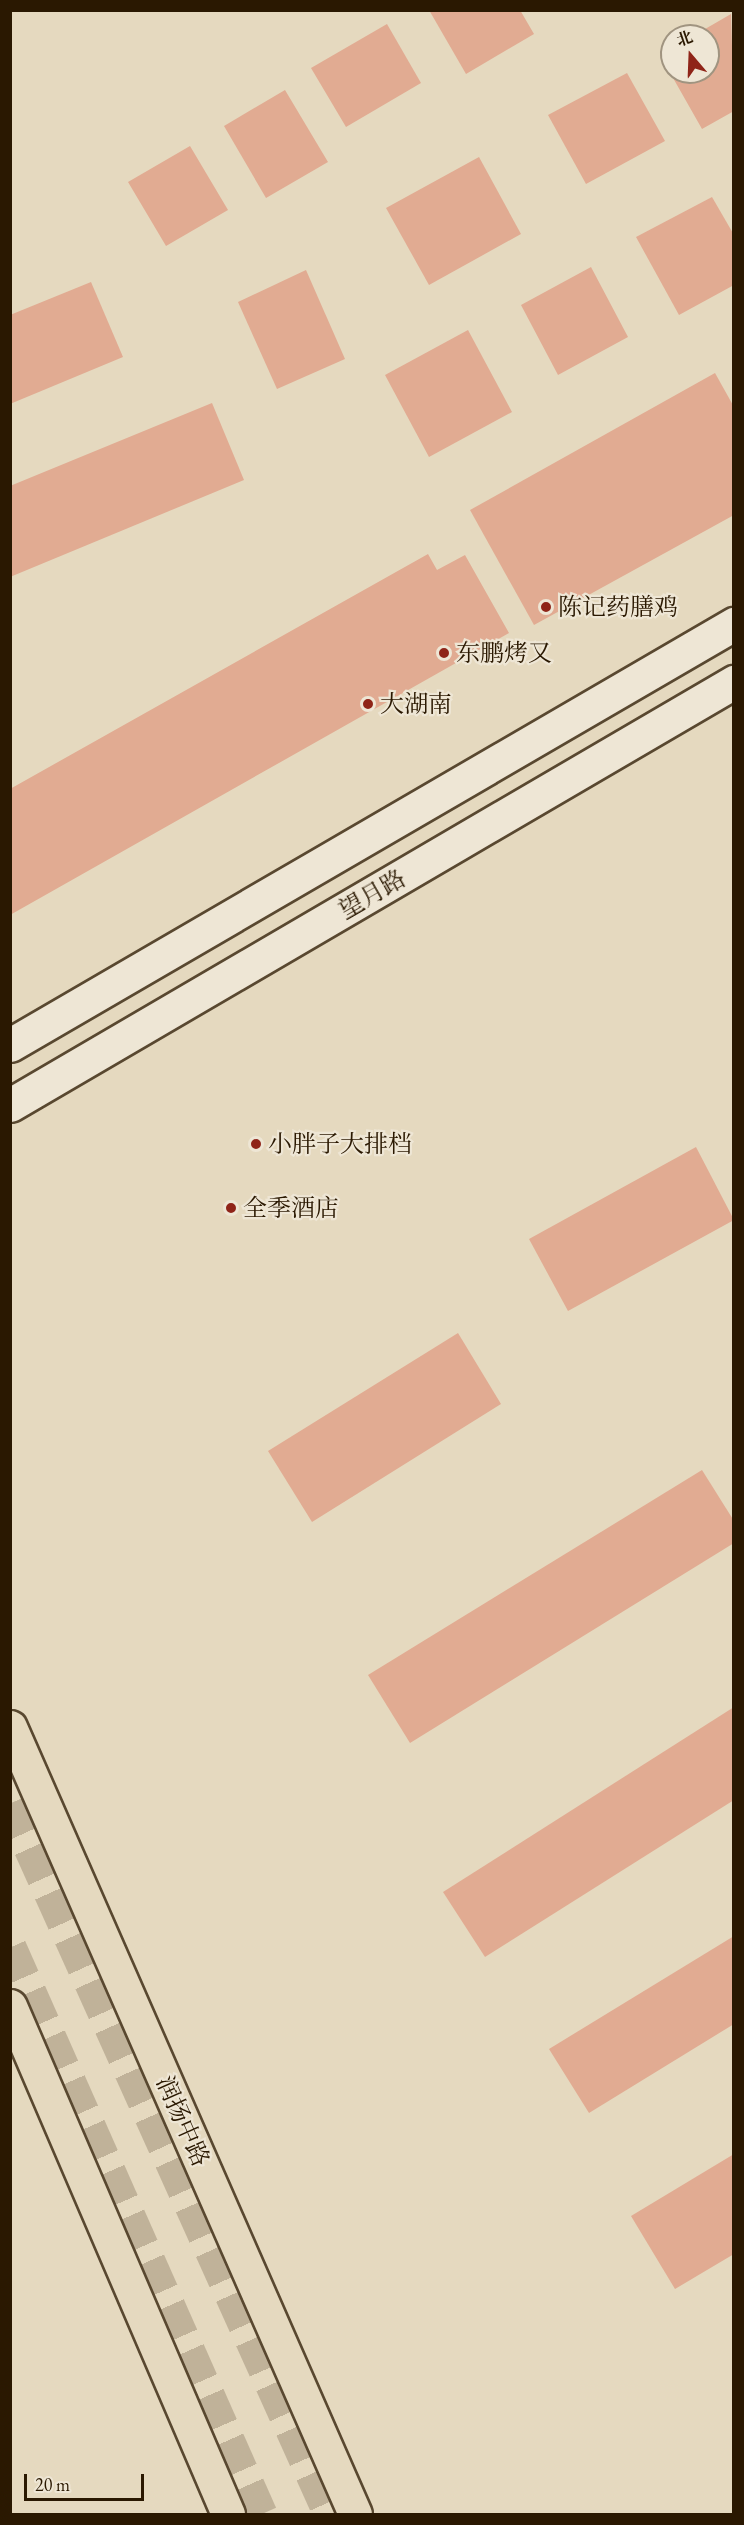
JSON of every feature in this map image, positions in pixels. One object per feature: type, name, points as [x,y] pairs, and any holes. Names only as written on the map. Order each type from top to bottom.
[{"type":"main road","name":"润扬中路","points":[[10,1728],[355,2514]]},
{"type":"main road","points":[[10,2006],[228,2514]]},
{"type":"street","points":[[10,1045],[734,624]]},
{"type":"street","name":"望月路","points":[[10,1105],[734,682]]},
{"type":"building","points":[[429,10],[520,10],[534,34],[466,74]]},
{"type":"building","points":[[731,14],[734,111],[702,129],[676,84],[720,84],[720,24],[714,24]]},
{"type":"building","points":[[387,24],[421,83],[346,127],[311,68]]},
{"type":"building","points":[[627,73],[665,141],[586,184],[548,115]]},
{"type":"building","points":[[285,90],[328,162],[266,198],[224,126]]},
{"type":"building","points":[[190,146],[228,210],[166,246],[128,182]]},
{"type":"building","points":[[479,157],[521,234],[429,285],[386,208]]},
{"type":"building","points":[[712,197],[734,235],[734,285],[679,315],[636,237]]},
{"type":"building","points":[[591,267],[628,337],[558,375],[521,305]]},
{"type":"building","points":[[306,270],[345,359],[277,389],[238,302]]},
{"type":"building","points":[[91,282],[123,357],[10,404],[10,315]]},
{"type":"building","points":[[468,330],[512,412],[429,457],[385,375]]},
{"type":"building","points":[[715,373],[734,407],[734,515],[534,625],[470,510]]},
{"type":"building","points":[[212,403],[244,480],[10,577],[10,486]]},
{"type":"building","points":[[428,554],[437,570],[465,555],[509,633],[10,915],[10,789]]},
{"type":"building","points":[[696,1147],[734,1220],[568,1311],[529,1239]]},
{"type":"building","points":[[458,1333],[501,1404],[312,1522],[268,1451]]},
{"type":"building","points":[[702,1470],[734,1521],[734,1543],[410,1743],[368,1675]]},
{"type":"building","points":[[734,1707],[734,1800],[485,1957],[443,1892]]},
{"type":"building","points":[[734,1936],[734,2024],[589,2113],[549,2049]]},
{"type":"building","points":[[734,2154],[734,2254],[675,2289],[631,2216]]},
{"type":"tunnel","points":[[10,1803],[330,2514]]},
{"type":"tunnel","points":[[10,1947],[261,2514]]},
{"type":"place","name":"陈记药膳鸡","points":[[546,607]]},
{"type":"place","name":"东鹏烤又","points":[[444,653]]},
{"type":"place","name":"大湖南","points":[[368,704]]},
{"type":"place","name":"小胖子大排档","points":[[256,1144]]},
{"type":"place","name":"全季酒店","points":[[231,1208]]}]
